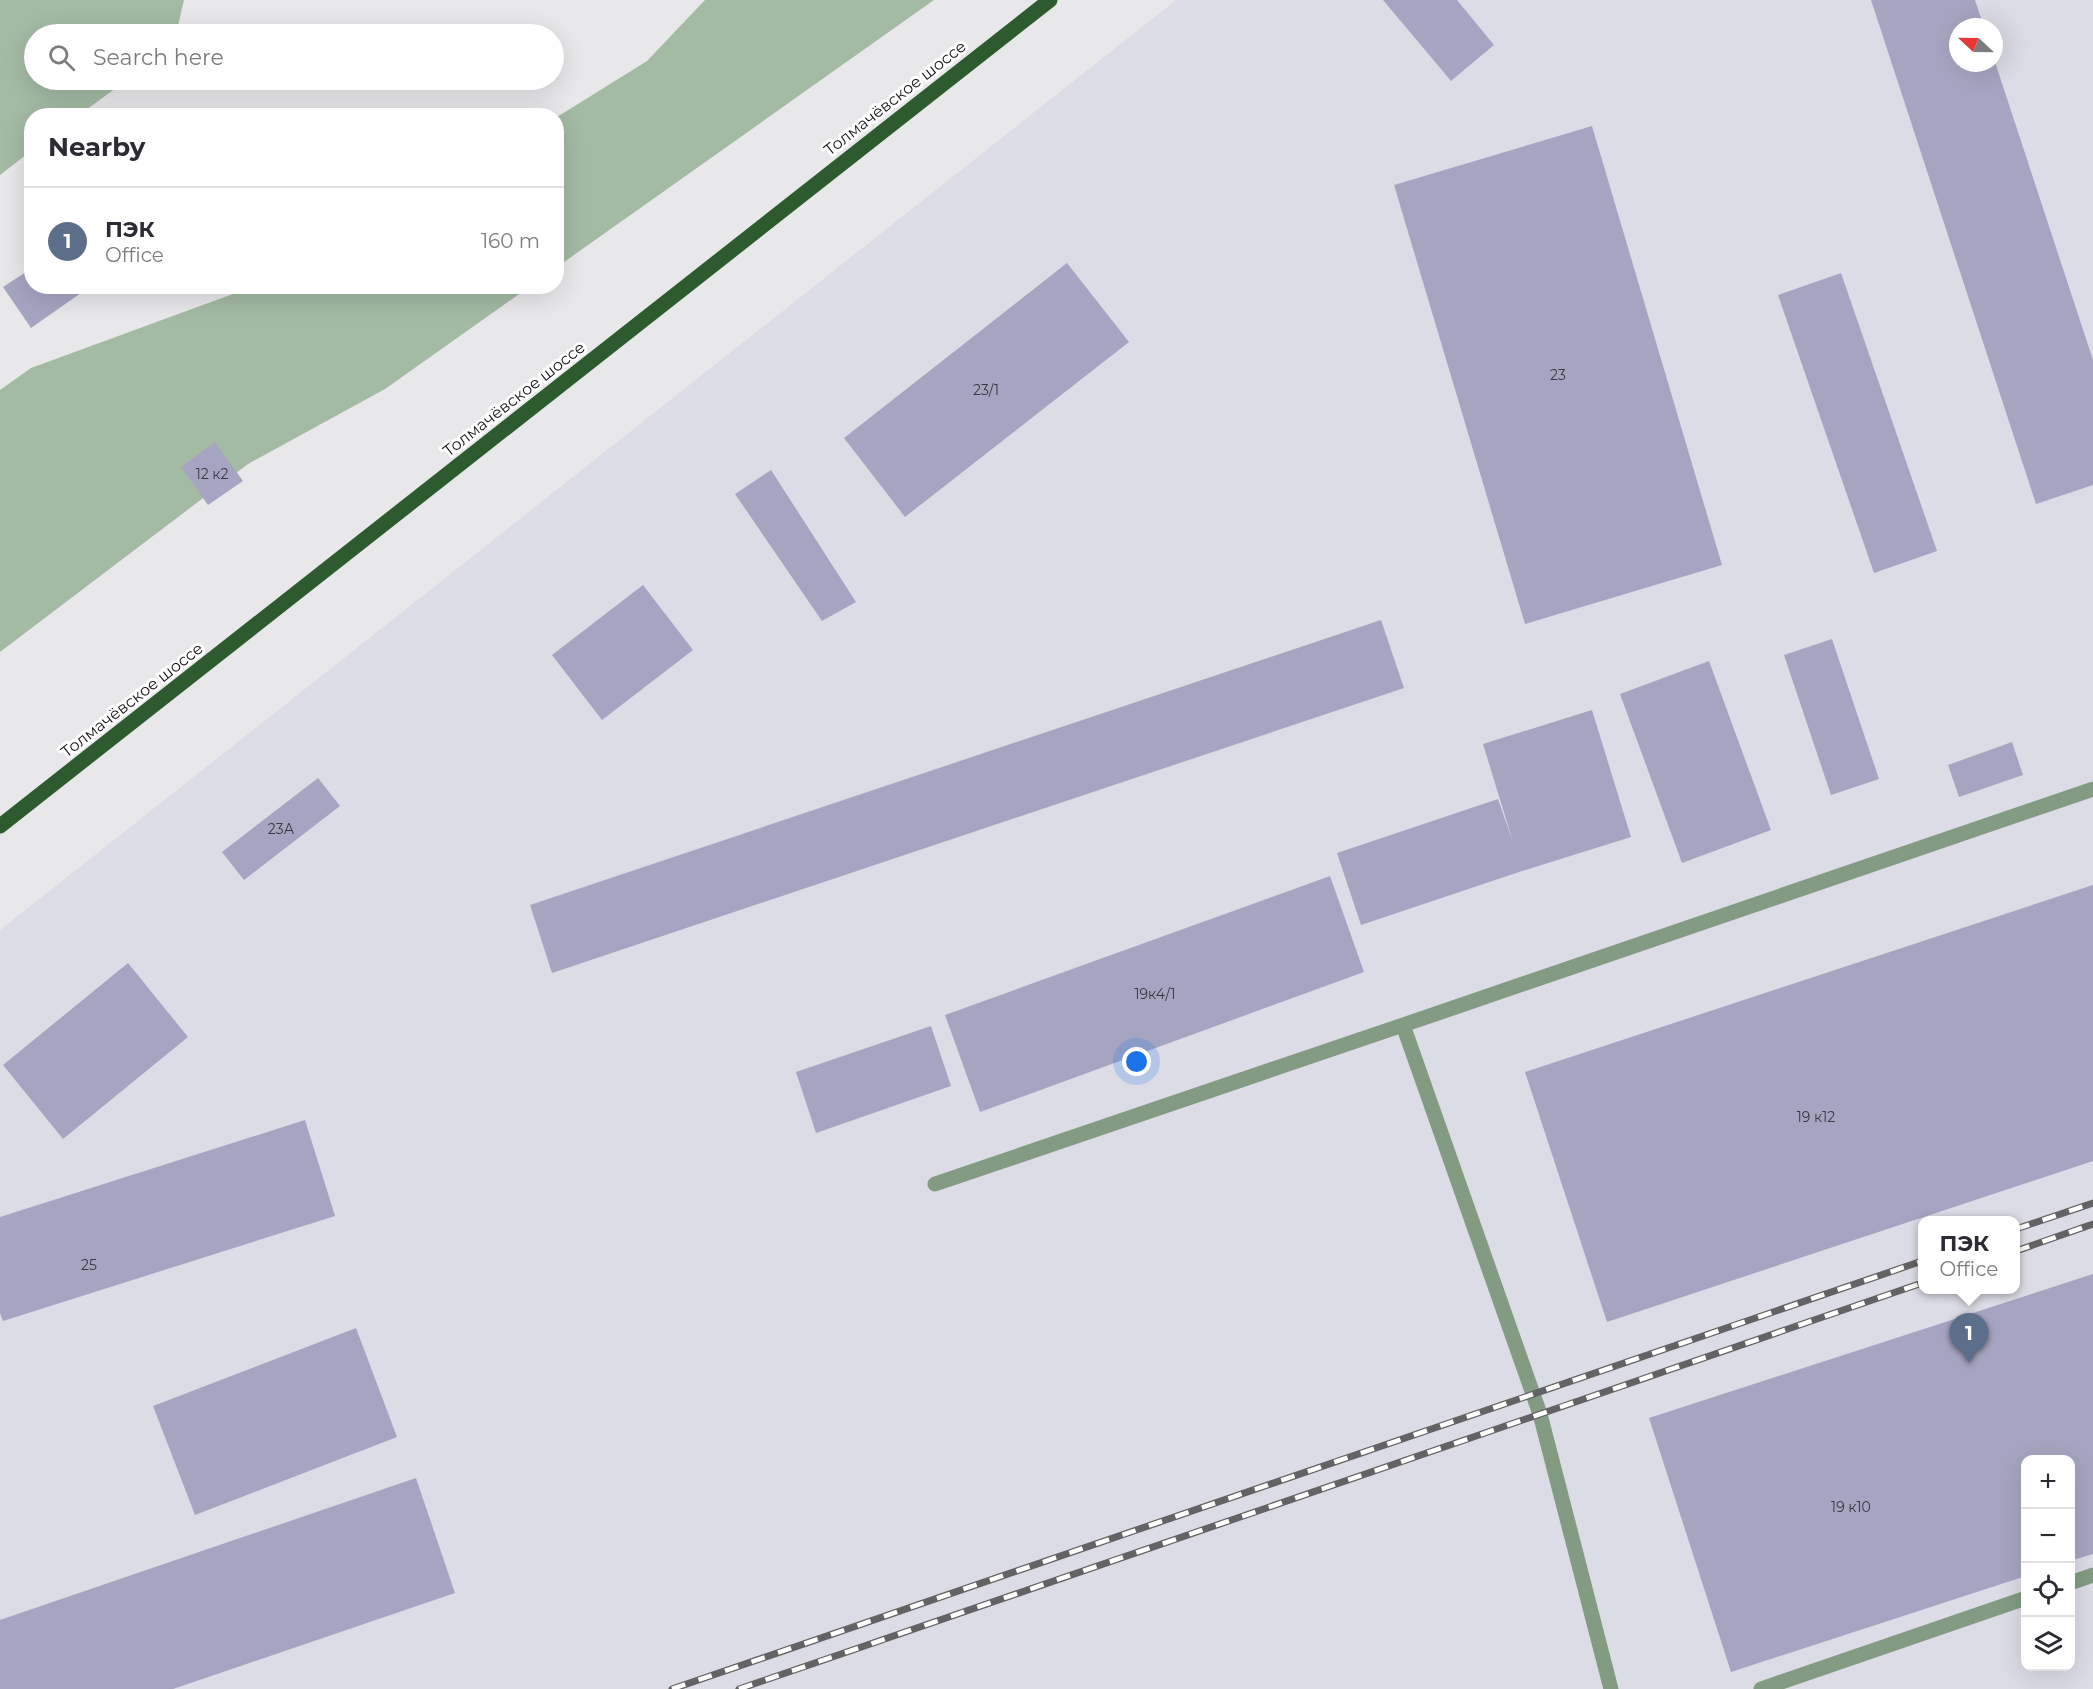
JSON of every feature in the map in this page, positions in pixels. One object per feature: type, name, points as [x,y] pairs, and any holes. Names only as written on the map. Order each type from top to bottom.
[{"type":"main road","name":"Толмачёвское шоссе","points":[[0,826],[1050,0]]},
{"type":"lane","points":[[935,1184],[2093,789]]},
{"type":"lane","points":[[1403,1024],[1540,1414],[1611,1689]]},
{"type":"lane","points":[[2075,1581],[2093,1575]]},
{"type":"lane","points":[[1761,1689],[2021,1599]]},
{"type":"shaded area","points":[[1176,0],[2093,0],[2093,1689],[0,1689],[0,930]]},
{"type":"green space","points":[[0,0],[184,0],[178,24],[24,24],[24,90],[113,90],[89,108],[24,108],[24,156],[0,175]]},
{"type":"green space","points":[[705,0],[934,0],[564,262],[564,113],[647,61]]},
{"type":"green space","points":[[233,294],[519,294],[385,389],[248,464],[0,652],[0,390],[31,368]]},
{"type":"building","points":[[1383,0],[1457,0],[1494,45],[1451,81]]},
{"type":"building","points":[[1871,0],[1975,0],[1981,18],[1949,18],[1949,72],[1998,72],[2093,360],[2093,485],[2036,504]]},
{"type":"building","points":[[1592,126],[1722,565],[1525,624],[1394,185]]},
{"type":"building","points":[[1067,263],[1129,342],[905,517],[844,438]]},
{"type":"building","points":[[24,273],[24,294],[80,294],[31,328],[3,287]]},
{"type":"building","points":[[1841,273],[1937,551],[1874,573],[1778,295]]},
{"type":"building","points":[[215,442],[243,481],[208,505],[181,467]]},
{"type":"building","points":[[771,470],[856,602],[822,621],[735,494]]},
{"type":"building","points":[[643,585],[693,650],[602,720],[552,655]]},
{"type":"building","points":[[1381,620],[1404,688],[552,973],[530,905]]},
{"type":"building","points":[[1832,639],[1879,779],[1831,795],[1784,655]]},
{"type":"building","points":[[1709,661],[1771,830],[1682,863],[1620,694]]},
{"type":"building","points":[[1592,710],[1631,837],[1361,925],[1337,853],[1498,799],[1513,842],[1483,744]]},
{"type":"building","points":[[2012,742],[2023,775],[1959,797],[1948,765]]},
{"type":"building","points":[[318,778],[340,806],[244,880],[222,852]]},
{"type":"building","points":[[1330,876],[1364,972],[980,1112],[945,1015]]},
{"type":"building","points":[[2093,885],[2093,1161],[1927,1216],[1918,1216],[1918,1219],[1607,1322],[1525,1072]]},
{"type":"building","points":[[128,963],[188,1037],[63,1139],[3,1065]]},
{"type":"building","points":[[931,1026],[951,1086],[816,1133],[796,1072]]},
{"type":"building","points":[[305,1120],[335,1216],[3,1321],[0,1313],[0,1217]]},
{"type":"building","points":[[2093,1274],[2093,1554],[2075,1559],[2075,1455],[2021,1455],[2021,1578],[1731,1672],[1649,1418]]},
{"type":"building","points":[[356,1328],[397,1437],[195,1515],[153,1406]]},
{"type":"building","points":[[416,1478],[455,1593],[173,1689],[0,1689],[0,1620]]},
{"type":"railway","points":[[2020,1228],[2093,1203]]},
{"type":"railway","points":[[2020,1250],[2093,1224]]},
{"type":"railway","points":[[672,1689],[1918,1262]]},
{"type":"railway","points":[[739,1689],[1918,1284]]},
{"type":"place","name":"ПЭК","points":[[1969,1363]]}]
